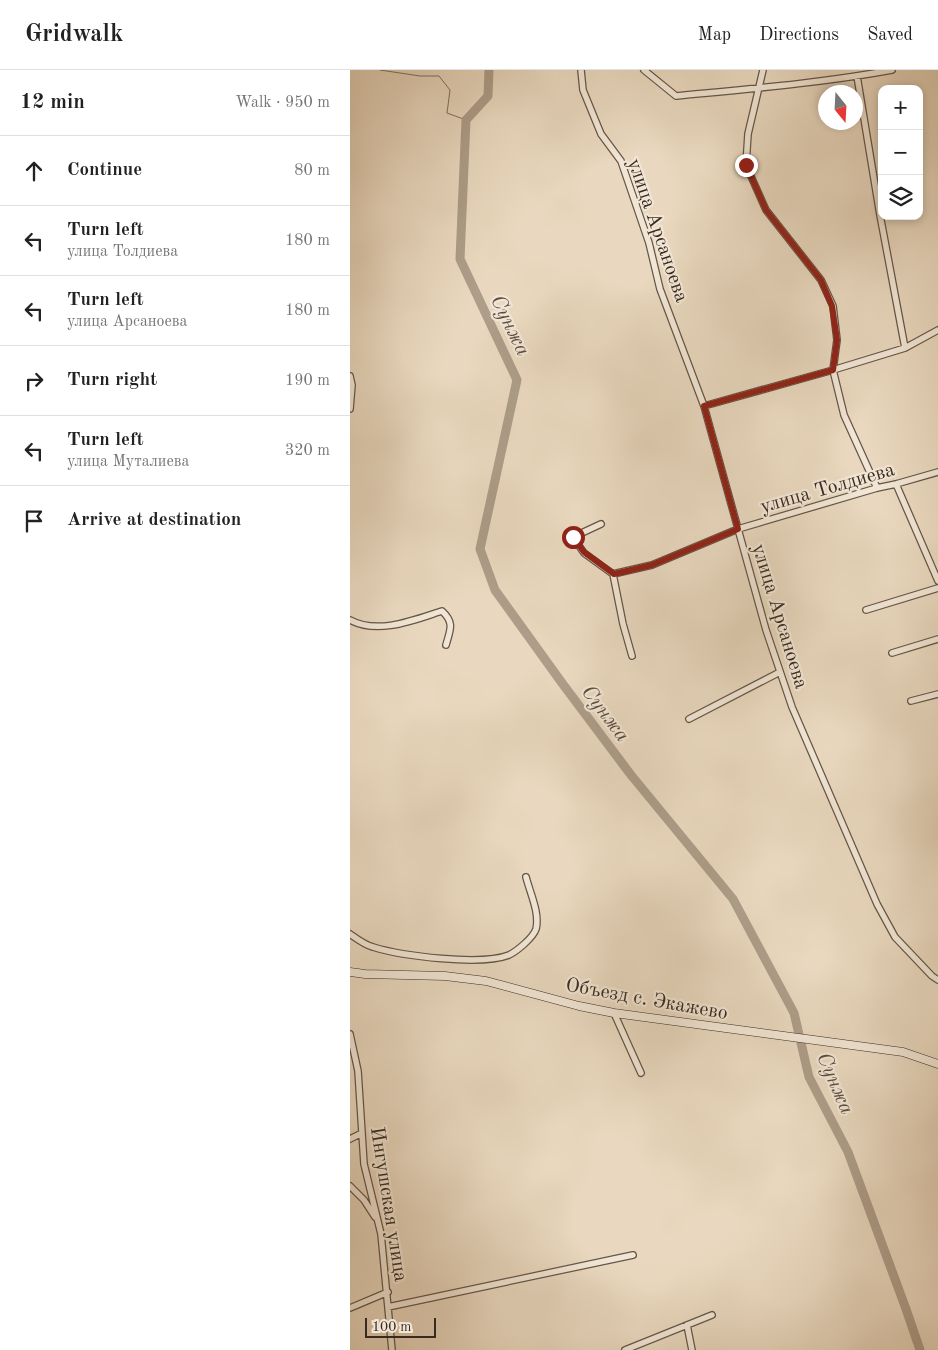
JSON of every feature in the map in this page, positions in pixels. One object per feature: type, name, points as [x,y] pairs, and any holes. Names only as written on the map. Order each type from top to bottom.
[{"type":"main road","name":"Объезд с. Экажево","points":[[350,972],[444,976],[486,981],[579,1006],[614,1013],[903,1052],[938,1064]]},
{"type":"street","name":"улица Арсаноева","points":[[581,70],[583,90],[601,134],[622,161],[650,243],[660,288],[704,406],[766,630],[792,707],[877,904],[895,937],[938,980]]},
{"type":"street","points":[[644,70],[676,96],[758,88],[892,70]]},
{"type":"street","points":[[762,70],[748,134],[746,165],[766,210],[821,280],[832,306],[837,340],[833,370],[844,415],[876,488]]},
{"type":"street","points":[[857,76],[880,215],[906,348]]},
{"type":"street","points":[[704,406],[906,348],[938,330]]},
{"type":"street","points":[[350,376],[352,385],[350,409]]},
{"type":"street","name":"улица Толдиева","points":[[614,574],[652,565],[738,529],[876,488],[938,472]]},
{"type":"street","points":[[896,484],[938,581]]},
{"type":"street","points":[[601,524],[573,537],[584,552],[614,574],[623,624],[632,656]]},
{"type":"street","points":[[866,610],[938,588]]},
{"type":"street","points":[[350,620],[355,623],[381,627],[410,621],[442,611],[448,617],[451,624],[446,646]]},
{"type":"street","points":[[892,653],[919,646],[938,638]]},
{"type":"street","points":[[689,718],[780,672]]},
{"type":"street","points":[[911,701],[938,694]]},
{"type":"street","points":[[350,934],[370,946],[391,952],[430,958],[484,959],[509,955],[530,939],[536,931],[538,919],[526,877]]},
{"type":"street","points":[[614,1013],[641,1073]]},
{"type":"street","name":"Ингушская улица","points":[[350,1034],[358,1071],[364,1164],[378,1221],[388,1292],[392,1350]]},
{"type":"street","points":[[350,1139],[362,1133]]},
{"type":"street","points":[[350,1186],[364,1200],[378,1221]]},
{"type":"street","points":[[388,1307],[633,1255]]},
{"type":"street","points":[[350,1308],[388,1292]]},
{"type":"street","points":[[625,1350],[712,1315]]},
{"type":"street","points":[[687,1325],[692,1350]]},
{"type":"waterway","points":[[380,70],[420,76],[439,76],[450,90],[447,113],[466,120]]},
{"type":"waterway","name":"Сунжа","points":[[489,70],[488,96],[466,120],[460,259],[517,380],[480,549],[495,590],[562,683],[631,775],[733,899],[794,1013],[809,1077],[848,1152],[920,1350]]},
{"type":"route","points":[[573,537],[584,552],[614,574],[652,565],[738,529],[704,406],[833,370],[837,340],[832,306],[821,280],[766,210],[746,165]]}]
